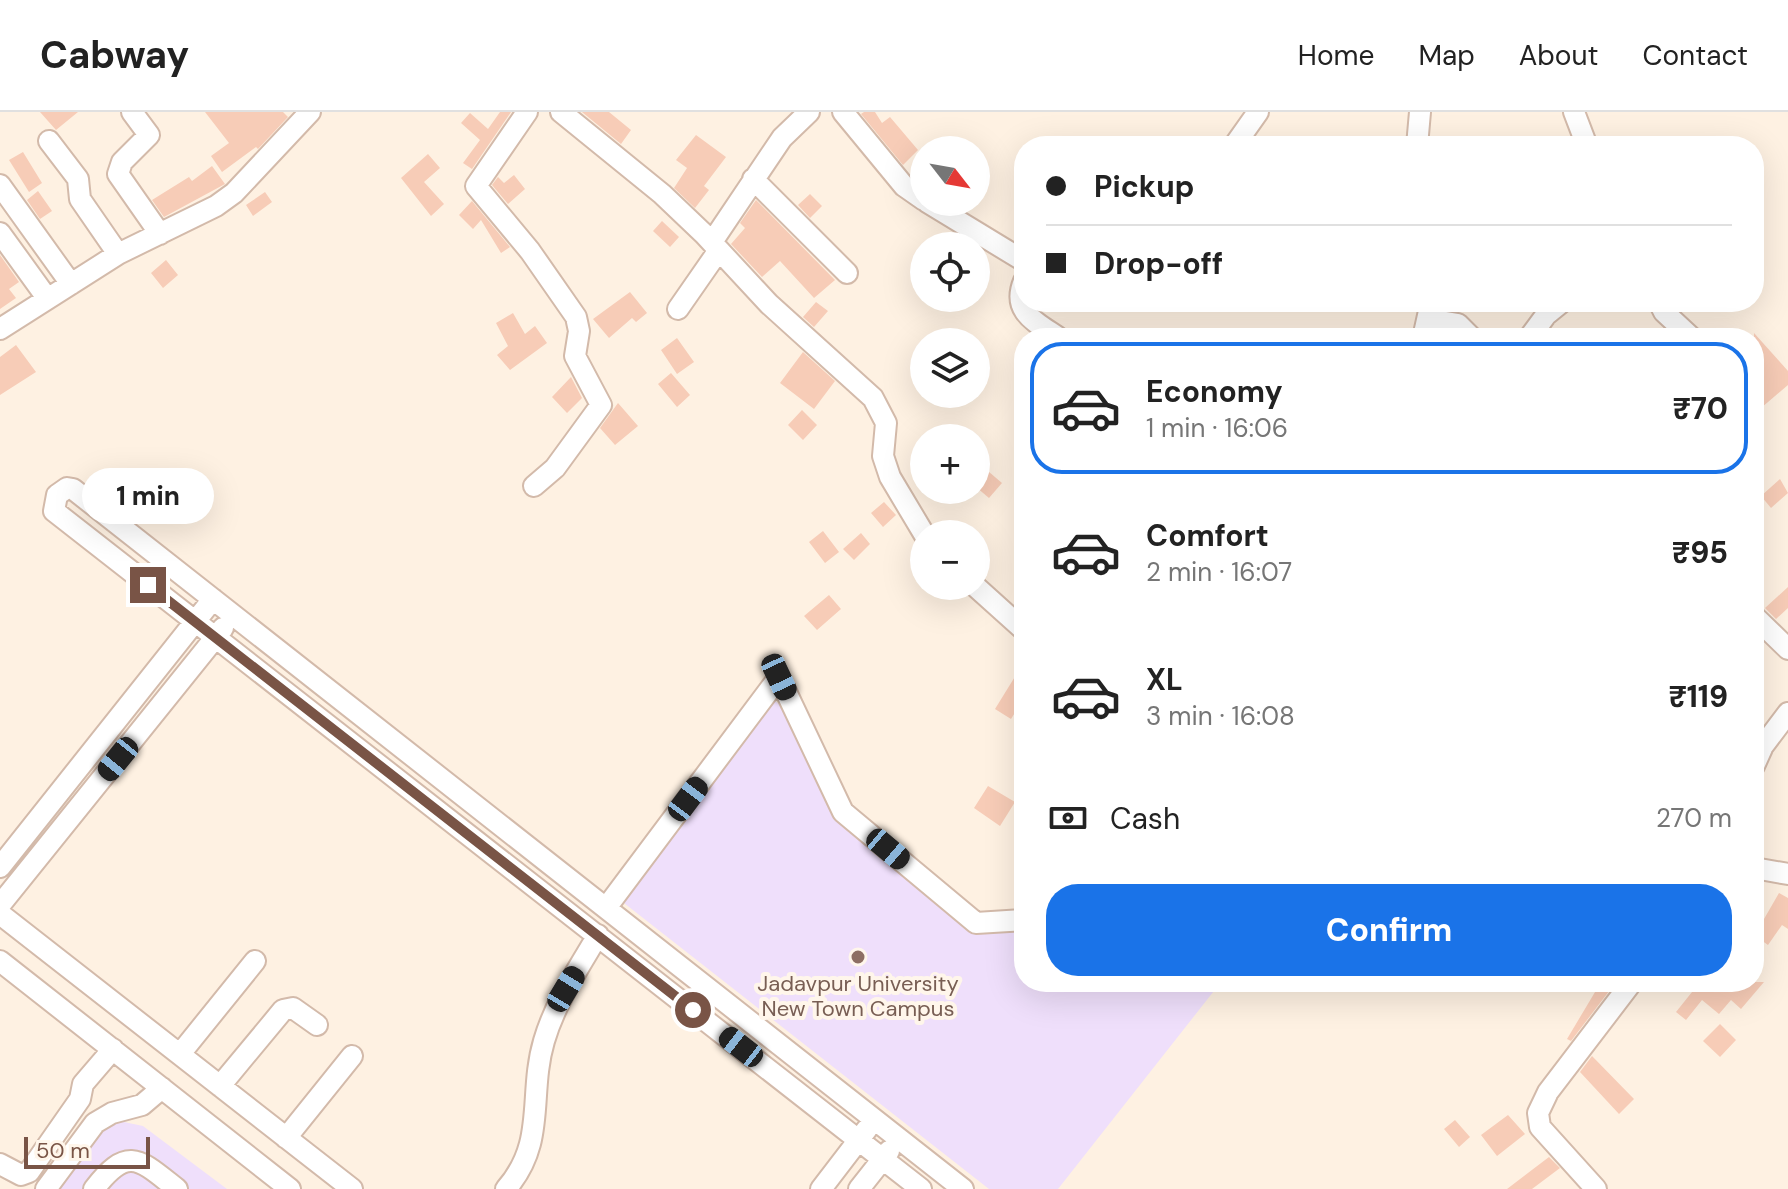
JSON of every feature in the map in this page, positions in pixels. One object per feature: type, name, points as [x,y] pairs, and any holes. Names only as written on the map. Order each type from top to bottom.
[{"type":"street","points":[[132,112],[149,135],[122,162],[118,174],[160,234]]},
{"type":"street","points":[[0,329],[118,254],[216,206],[234,193],[310,112]]},
{"type":"street","points":[[527,112],[477,181],[477,190],[514,230],[576,317],[579,331],[575,356],[601,405],[555,468],[534,486]]},
{"type":"street","points":[[561,112],[662,194],[716,246],[769,304],[873,398],[886,423],[883,456],[890,477],[916,520]]},
{"type":"street","points":[[678,309],[753,179],[782,138],[809,112]]},
{"type":"street","points":[[843,112],[910,190]]},
{"type":"street","points":[[1241,136],[1258,112]]},
{"type":"street","points":[[1418,136],[1420,112]]},
{"type":"street","points":[[1574,112],[1583,136]]},
{"type":"street","points":[[49,141],[78,179],[80,199],[118,254]]},
{"type":"street","points":[[753,179],[847,273]]},
{"type":"street","points":[[0,185],[71,284]]},
{"type":"street","points":[[0,223],[17,210]]},
{"type":"street","points":[[950,216],[1014,255]]},
{"type":"street","points":[[0,233],[47,298]]},
{"type":"street","points":[[1023,312],[1044,328]]},
{"type":"street","points":[[1536,328],[1550,312]]},
{"type":"street","points":[[1664,312],[1681,328]]},
{"type":"street","points":[[1426,320],[1458,324],[1462,328]]},
{"type":"street","points":[[921,1189],[54,511],[57,495],[67,488],[73,489],[963,1189]]},
{"type":"street","points":[[0,867],[213,599]]},
{"type":"street","points":[[990,599],[1014,621]]},
{"type":"street","points":[[0,905],[233,615]]},
{"type":"street","points":[[1764,626],[1788,649]]},
{"type":"street","points":[[606,908],[779,677],[843,812],[976,923],[1014,921]]},
{"type":"street","points":[[1764,744],[1788,713]]},
{"type":"street","points":[[1764,870],[1788,874]]},
{"type":"street","points":[[0,914],[352,1189]]},
{"type":"street","points":[[506,1189],[528,1155],[534,1138],[540,1062],[545,1040],[566,989],[598,935]]},
{"type":"street","points":[[0,961],[162,1088],[279,1186]]},
{"type":"street","points":[[180,1054],[255,961]]},
{"type":"street","points":[[1596,1189],[1540,1127],[1538,1113],[1548,1092],[1624,992]]},
{"type":"street","points":[[220,1086],[283,1010],[293,1008],[317,1025]]},
{"type":"street","points":[[0,1164],[21,1175],[29,1172],[80,1099],[83,1084],[113,1049]]},
{"type":"street","points":[[286,1138],[352,1056]]},
{"type":"street","points":[[46,1189],[95,1123],[112,1113],[142,1105],[162,1088]]},
{"type":"street","points":[[821,1189],[875,1118]]},
{"type":"street","points":[[859,1189],[899,1138]]},
{"type":"street","points":[[94,1189],[114,1166],[133,1159],[143,1162],[177,1189]]},
{"type":"shaded area","name":"Jadavpur University New Town Campus","points":[[769,696],[780,705],[837,818],[974,932],[1014,929],[1014,992],[1213,992],[1058,1189],[989,1189],[615,896]]},
{"type":"shaded area","points":[[105,1118],[143,1126],[227,1189],[54,1189]]},
{"type":"building","points":[[40,112],[78,112],[56,130]]},
{"type":"building","points":[[205,112],[283,112],[288,117],[258,149],[256,147],[222,172],[211,156],[229,143]]},
{"type":"building","points":[[500,112],[511,112],[472,169],[463,163],[480,140],[461,123],[470,113],[488,129]]},
{"type":"building","points":[[582,112],[609,112],[631,130],[621,144]]},
{"type":"building","points":[[875,112],[882,123],[890,117],[910,141],[910,158],[903,165],[861,114]]},
{"type":"building","points":[[696,135],[726,157],[704,186],[709,190],[695,208],[674,188],[687,168],[676,160]]},
{"type":"building","points":[[23,152],[42,183],[29,192],[9,160]]},
{"type":"building","points":[[428,154],[440,168],[424,182],[444,204],[431,216],[401,178]]},
{"type":"building","points":[[212,166],[225,184],[164,217],[152,200],[189,177],[192,181]]},
{"type":"building","points":[[514,175],[525,189],[508,204],[492,185],[498,177],[504,183]]},
{"type":"building","points":[[38,191],[52,211],[40,219],[27,200]]},
{"type":"building","points":[[265,192],[272,202],[253,216],[246,205]]},
{"type":"building","points":[[810,194],[822,206],[810,218],[798,205]]},
{"type":"building","points":[[756,200],[835,280],[814,298],[780,261],[762,277],[731,244],[745,228],[740,223]]},
{"type":"building","points":[[472,201],[510,247],[501,253],[481,220],[473,229],[459,215]]},
{"type":"building","points":[[662,221],[679,237],[670,247],[653,231]]},
{"type":"building","points":[[0,255],[19,282],[9,289],[16,298],[0,309]]},
{"type":"building","points":[[166,260],[178,275],[163,288],[151,273]]},
{"type":"building","points":[[630,292],[647,313],[636,322],[632,318],[609,338],[593,319]]},
{"type":"building","points":[[816,302],[828,311],[814,327],[803,317]]},
{"type":"building","points":[[513,313],[525,334],[535,326],[547,343],[510,370],[497,355],[508,346],[496,323]]},
{"type":"building","points":[[677,338],[694,362],[677,374],[661,350]]},
{"type":"building","points":[[1764,344],[1788,371],[1788,385],[1764,405]]},
{"type":"building","points":[[16,345],[36,372],[0,395],[0,357]]},
{"type":"building","points":[[803,352],[835,381],[814,409],[780,383]]},
{"type":"building","points":[[671,373],[690,395],[677,407],[658,384]]},
{"type":"building","points":[[571,377],[582,398],[567,413],[552,397]]},
{"type":"building","points":[[618,403],[638,426],[615,445],[600,428]]},
{"type":"building","points":[[802,410],[817,425],[803,440],[788,425]]},
{"type":"building","points":[[990,473],[1002,483],[990,497]]},
{"type":"building","points":[[1780,479],[1788,493],[1771,508],[1764,500],[1764,493]]},
{"type":"building","points":[[884,502],[896,515],[883,527],[871,513]]},
{"type":"building","points":[[823,531],[839,552],[825,563],[809,542]]},
{"type":"building","points":[[861,533],[870,544],[854,560],[843,549]]},
{"type":"building","points":[[1788,587],[1788,608],[1776,619],[1765,608]]},
{"type":"building","points":[[829,595],[841,609],[817,630],[804,616]]},
{"type":"building","points":[[1014,678],[1014,714],[1011,719],[995,709]]},
{"type":"building","points":[[988,786],[1014,801],[1000,826],[974,808]]},
{"type":"building","points":[[1779,893],[1788,898],[1788,929],[1782,925],[1768,945],[1764,942],[1764,919]]},
{"type":"building","points":[[1595,992],[1608,992],[1571,1041],[1567,1039]]},
{"type":"building","points":[[1692,992],[1755,992],[1741,1009],[1731,1000],[1719,1014],[1702,1000],[1686,1020],[1676,1012]]},
{"type":"building","points":[[1720,1024],[1736,1040],[1720,1057],[1703,1041]]},
{"type":"building","points":[[1592,1056],[1634,1099],[1619,1114],[1580,1072]]},
{"type":"building","points":[[1508,1115],[1525,1134],[1497,1156],[1481,1135]]},
{"type":"building","points":[[1455,1120],[1470,1137],[1459,1147],[1444,1129]]},
{"type":"building","points":[[1549,1157],[1560,1168],[1532,1189],[1507,1189]]},
{"type":"place","name":"Jadavpur University New Town Campus","points":[[858,957]]},
{"type":"route","points":[[148,585],[693,1010]]}]
